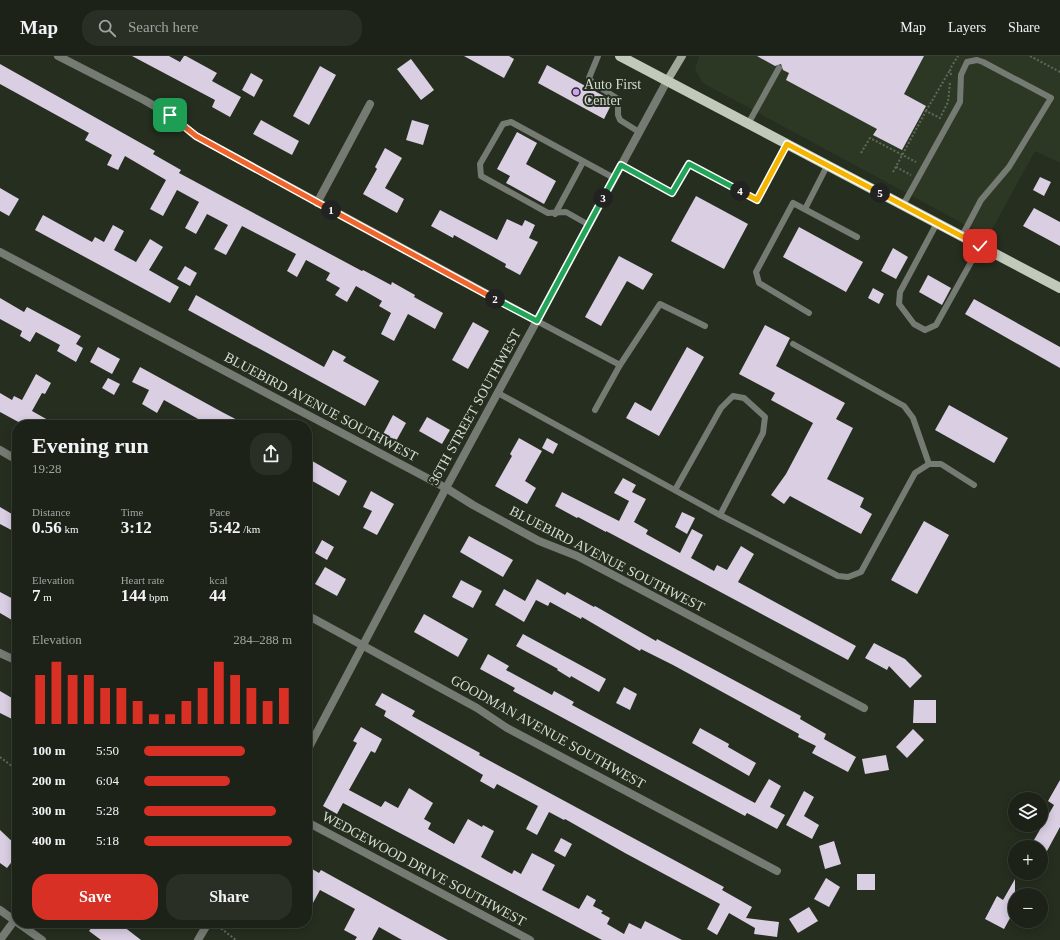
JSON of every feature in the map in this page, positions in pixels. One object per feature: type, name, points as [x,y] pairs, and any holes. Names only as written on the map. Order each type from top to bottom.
[{"type":"main road","points":[[620,56],[1060,288]]},
{"type":"street","points":[[58,56],[144,100],[170,115],[196,136],[317,203],[537,321]]},
{"type":"street","name":"36TH STREET SOUTHWEST","points":[[312,742],[364,646],[446,488],[639,132],[682,56]]},
{"type":"street","points":[[317,203],[370,104]]},
{"type":"street","name":"BLUEBIRD AVENUE SOUTHWEST","points":[[0,252],[446,488],[473,505],[533,537],[577,556],[864,708]]},
{"type":"street","points":[[0,450],[12,457]]},
{"type":"street","name":"GOODMAN AVENUE SOUTHWEST","points":[[312,618],[477,708],[507,728],[777,871]]},
{"type":"street","points":[[0,653],[12,659]]},
{"type":"street","name":"WEDGEWOOD DRIVE SOUTHWEST","points":[[312,825],[530,940]]},
{"type":"street","points":[[0,910],[12,919]]},
{"type":"street","points":[[0,940],[12,924]]},
{"type":"street","points":[[24,928],[42,940]]},
{"type":"street","points":[[198,940],[205,928]]},
{"type":"lane","points":[[598,56],[589,78],[593,83],[618,99],[618,115],[620,120],[639,132]]},
{"type":"lane","points":[[903,205],[960,102],[961,75],[967,62],[977,60],[983,62],[1051,98],[1009,168],[981,200],[962,236]]},
{"type":"lane","points":[[748,124],[779,68]]},
{"type":"lane","points":[[589,225],[566,212],[555,214],[548,213],[481,176],[480,164],[503,124],[506,122],[511,122],[614,178]]},
{"type":"lane","points":[[621,165],[672,193],[689,164],[757,200],[787,144]]},
{"type":"lane","points":[[555,214],[583,162]]},
{"type":"lane","points":[[804,209],[827,166]]},
{"type":"lane","points":[[809,313],[759,283],[756,272],[793,203],[857,237]]},
{"type":"lane","points":[[937,223],[900,292],[899,304],[914,324],[925,330],[936,325],[945,312],[980,246]]},
{"type":"lane","points":[[595,410],[620,365],[660,304],[705,326]]},
{"type":"lane","points":[[537,321],[620,365]]},
{"type":"lane","points":[[793,344],[904,406],[913,418],[929,464]]},
{"type":"lane","points":[[498,393],[720,515],[838,576],[848,577],[861,572],[915,473],[929,464],[941,464],[974,485]]},
{"type":"lane","points":[[675,490],[721,408],[733,396],[744,398],[765,418],[763,433],[720,515]]},
{"type":"path","points":[[893,172],[958,56]]},
{"type":"path","points":[[1030,56],[1060,72]]},
{"type":"path","points":[[926,111],[940,118],[948,102],[950,69]]},
{"type":"path","points":[[861,153],[870,138],[924,166]]},
{"type":"path","points":[[896,167],[912,176],[908,178]]},
{"type":"path","points":[[0,757],[12,766]]},
{"type":"path","points":[[221,928],[236,940]]},
{"type":"shaded area","points":[[699,56],[1060,56],[1060,163],[1035,151],[988,237],[703,83],[695,70]]},
{"type":"building","points":[[132,56],[169,56],[180,62],[184,56],[186,56],[217,73],[212,81],[241,97],[230,117],[212,107],[215,100]]},
{"type":"building","points":[[464,56],[509,56],[514,59],[504,78]]},
{"type":"building","points":[[757,56],[924,56],[904,94],[926,106],[902,150],[873,135],[877,129],[786,80],[789,73],[783,70],[781,64],[775,66]]},
{"type":"building","points":[[411,59],[434,90],[421,100],[397,69]]},
{"type":"building","points":[[0,64],[155,151],[153,154],[181,170],[179,173],[362,271],[363,270],[391,285],[392,282],[415,295],[414,297],[443,313],[435,329],[408,314],[394,341],[381,334],[391,313],[379,306],[382,301],[356,286],[347,302],[335,295],[340,288],[326,280],[330,273],[306,260],[297,277],[287,271],[296,254],[242,226],[226,255],[214,249],[228,225],[207,214],[196,234],[185,228],[199,202],[177,190],[163,216],[150,209],[166,180],[125,156],[118,170],[107,165],[112,155],[85,140],[89,133],[0,84]]},
{"type":"building","name":"Auto First Center","points":[[547,65],[613,101],[604,119],[538,83]]},
{"type":"building","points":[[320,66],[336,75],[309,125],[293,116]]},
{"type":"building","points":[[251,73],[263,80],[254,97],[242,90]]},
{"type":"building","points":[[261,120],[299,141],[292,155],[253,134]]},
{"type":"building","points":[[412,120],[429,125],[423,145],[406,140]]},
{"type":"building","points":[[517,132],[537,143],[526,164],[556,181],[544,204],[506,183],[510,176],[497,169]]},
{"type":"building","points":[[385,148],[402,158],[385,188],[404,199],[397,213],[363,194],[377,169],[375,167]]},
{"type":"building","points":[[1040,177],[1051,182],[1044,196],[1033,190]]},
{"type":"building","points":[[0,188],[19,199],[9,216],[0,211]]},
{"type":"building","points":[[696,196],[748,224],[724,269],[671,241]]},
{"type":"building","points":[[1034,208],[1060,222],[1060,246],[1023,226]]},
{"type":"building","points":[[440,210],[497,240],[507,219],[522,226],[525,220],[535,225],[529,238],[538,242],[520,275],[505,267],[506,264],[454,235],[453,238],[431,226]]},
{"type":"building","points":[[43,215],[92,242],[95,237],[104,242],[113,225],[124,231],[114,250],[136,262],[150,239],[163,247],[149,270],[179,287],[170,303],[35,230]]},
{"type":"building","points":[[799,227],[863,262],[846,292],[783,257]]},
{"type":"building","points":[[893,248],[908,257],[896,279],[881,271]]},
{"type":"building","points":[[619,256],[653,274],[643,290],[627,281],[601,326],[585,317]]},
{"type":"building","points":[[185,266],[197,273],[190,286],[177,279]]},
{"type":"building","points":[[928,275],[951,288],[942,305],[919,292]]},
{"type":"building","points":[[873,288],[884,294],[879,304],[868,298]]},
{"type":"building","points":[[196,295],[324,367],[333,350],[346,357],[343,361],[379,381],[365,406],[188,310]]},
{"type":"building","points":[[0,298],[24,312],[27,307],[81,336],[76,344],[83,348],[76,362],[57,351],[60,345],[36,332],[30,342],[20,336],[22,331],[0,319]]},
{"type":"building","points":[[974,299],[1060,347],[1060,368],[965,314]]},
{"type":"building","points":[[473,322],[489,331],[468,369],[452,360]]},
{"type":"building","points":[[765,325],[790,338],[776,366],[845,403],[836,419],[853,428],[827,479],[864,498],[860,507],[872,514],[861,534],[790,496],[784,504],[771,495],[786,474],[813,423],[771,400],[775,393],[739,374]]},
{"type":"building","points":[[98,347],[120,359],[112,374],[90,362]]},
{"type":"building","points":[[687,347],[704,357],[659,436],[626,418],[635,402],[651,411]]},
{"type":"building","points":[[140,367],[237,420],[200,420],[164,400],[157,413],[142,404],[149,390],[132,382]]},
{"type":"building","points":[[36,374],[51,383],[45,394],[42,393],[32,411],[48,420],[15,420],[0,412],[0,393],[12,400],[14,396],[22,400]]},
{"type":"building","points":[[108,378],[120,384],[114,395],[102,388]]},
{"type":"building","points":[[949,405],[1008,438],[994,463],[935,430]]},
{"type":"building","points":[[393,415],[406,423],[395,443],[382,436]]},
{"type":"building","points":[[427,417],[450,430],[442,444],[419,431]]},
{"type":"building","points":[[519,438],[542,451],[525,481],[536,488],[527,504],[495,486],[512,456],[510,454]]},
{"type":"building","points":[[547,438],[558,444],[553,454],[542,448]]},
{"type":"building","points":[[312,461],[347,481],[339,496],[312,481]]},
{"type":"building","points":[[623,478],[636,485],[632,492],[646,499],[634,522],[648,530],[646,534],[680,553],[692,529],[703,535],[691,558],[714,571],[717,565],[727,570],[741,546],[754,554],[738,582],[856,646],[848,660],[606,531],[555,506],[562,492],[619,521],[629,501],[614,493]]},
{"type":"building","points":[[371,491],[394,504],[377,535],[363,528],[372,511],[363,507]]},
{"type":"building","points":[[0,507],[12,514],[12,530],[0,524]]},
{"type":"building","points":[[682,512],[695,518],[687,534],[675,527]]},
{"type":"building","points":[[924,521],[949,535],[917,594],[891,580]]},
{"type":"building","points":[[469,536],[513,560],[503,577],[460,552]]},
{"type":"building","points":[[322,540],[334,547],[327,560],[315,553]]},
{"type":"building","points":[[325,567],[346,579],[337,596],[315,584]]},
{"type":"building","points":[[537,579],[565,595],[567,592],[594,607],[595,606],[656,641],[657,639],[801,716],[800,719],[826,734],[824,739],[856,757],[848,772],[812,753],[816,746],[798,737],[799,734],[673,665],[641,649],[640,651],[582,617],[581,619],[550,602],[548,606],[536,600],[524,622],[495,605],[504,589],[525,601]]},
{"type":"building","points":[[461,580],[482,591],[473,608],[452,597]]},
{"type":"building","points":[[0,592],[12,598],[12,620],[0,613]]},
{"type":"building","points":[[424,614],[468,639],[458,657],[414,632]]},
{"type":"building","points":[[523,634],[606,679],[599,692],[571,676],[570,678],[557,670],[558,669],[516,646]]},
{"type":"building","points":[[874,643],[905,659],[922,676],[910,688],[889,666],[887,670],[865,658]]},
{"type":"building","points":[[488,654],[509,666],[506,670],[552,695],[554,691],[574,702],[572,705],[755,803],[769,779],[781,786],[770,807],[785,815],[777,829],[747,813],[745,816],[513,691],[515,688],[480,669]]},
{"type":"building","points":[[624,687],[637,694],[630,710],[616,703]]},
{"type":"building","points":[[0,691],[12,698],[12,719],[0,713]]},
{"type":"building","points":[[382,693],[415,711],[412,716],[480,753],[479,755],[724,887],[722,890],[752,907],[746,918],[779,922],[777,937],[754,934],[755,928],[729,913],[717,935],[707,929],[720,904],[565,819],[564,820],[549,812],[537,835],[526,829],[538,806],[497,784],[494,789],[480,781],[483,775],[384,716],[386,711],[375,705]]},
{"type":"building","points":[[914,700],[936,700],[936,723],[913,723]]},
{"type":"building","points":[[361,727],[382,739],[375,753],[371,751],[349,790],[381,807],[385,801],[398,808],[409,788],[433,803],[424,819],[431,823],[428,829],[454,844],[468,819],[482,827],[483,825],[494,831],[481,857],[512,874],[514,870],[521,874],[532,853],[555,865],[542,890],[579,909],[587,895],[596,900],[593,906],[603,911],[601,913],[610,918],[607,924],[624,934],[629,923],[641,929],[645,921],[682,940],[602,940],[343,803],[337,814],[323,806],[357,743],[353,741]]},
{"type":"building","points":[[700,728],[729,744],[728,747],[756,763],[749,776],[692,743]]},
{"type":"building","points":[[913,729],[924,740],[907,758],[896,747]]},
{"type":"building","points":[[886,755],[889,770],[865,774],[862,759]]},
{"type":"building","points":[[1060,780],[1060,827],[1048,849],[1048,840],[1034,840],[1039,832],[1048,832],[1048,816],[1054,805],[1048,801]]},
{"type":"building","points":[[804,791],[814,797],[804,816],[819,825],[812,839],[786,825]]},
{"type":"building","points":[[0,830],[12,841],[12,862],[7,868],[0,863]]},
{"type":"building","points":[[561,838],[572,844],[565,857],[554,851]]},
{"type":"building","points":[[834,841],[841,864],[825,869],[819,846]]},
{"type":"building","points":[[312,869],[319,873],[321,870],[448,940],[402,940],[379,927],[372,940],[355,940],[357,937],[344,930],[355,909],[320,890],[312,905]]},
{"type":"building","points":[[857,874],[875,874],[875,890],[857,890]]},
{"type":"building","points":[[826,878],[840,887],[829,907],[814,899]]},
{"type":"building","points":[[1014,880],[1015,880],[1015,888],[1010,888]]},
{"type":"building","points":[[1008,891],[1008,922],[1004,929],[985,919],[997,896],[1003,900]]},
{"type":"building","points":[[809,907],[818,921],[798,933],[789,919]]},
{"type":"building","points":[[91,928],[125,928],[141,940],[101,940],[89,931]]},
{"type":"place","name":"Auto First Center","points":[[576,92]]},
{"type":"route","points":[[170,115],[196,136],[537,321],[621,165],[672,193],[689,164],[757,200],[787,144],[980,246]]}]
